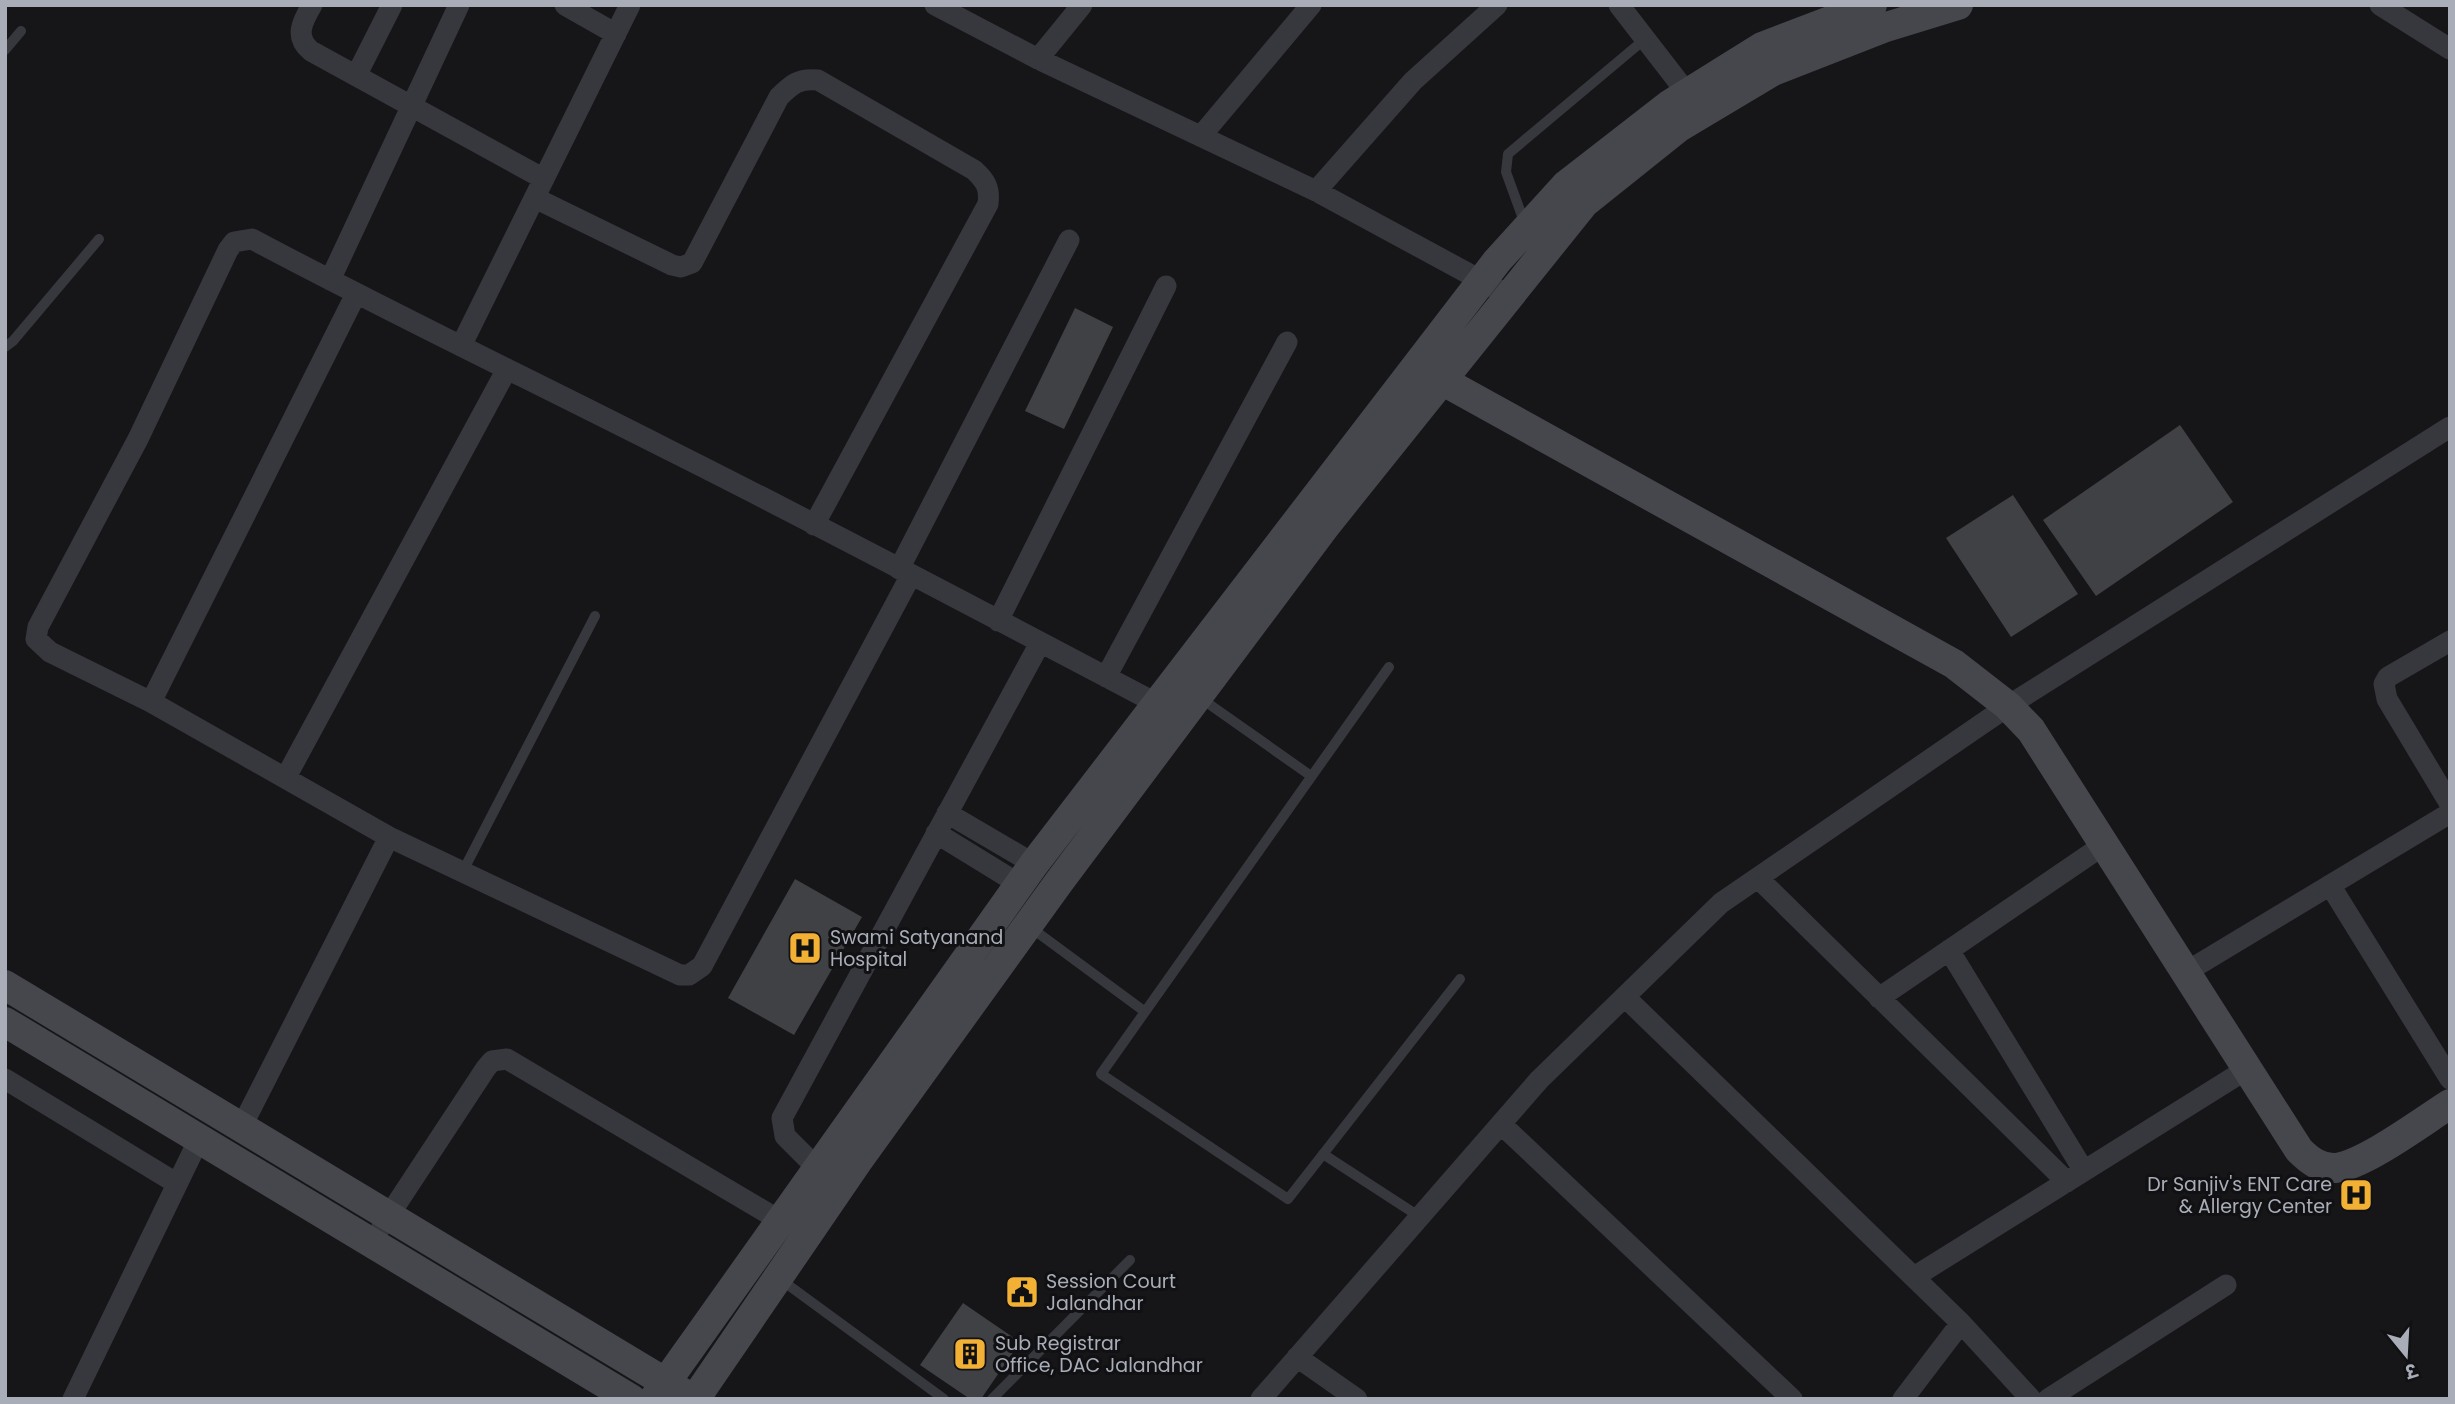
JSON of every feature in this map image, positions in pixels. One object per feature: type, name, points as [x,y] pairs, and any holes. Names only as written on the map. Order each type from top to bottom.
[{"type":"street","points":[[312,5],[302,23],[300,35],[304,45],[411,107],[539,188],[672,265],[681,267],[692,262],[779,97],[794,82],[818,80],[974,170],[985,181],[989,191],[988,204],[814,525]]},
{"type":"street","points":[[356,76],[391,5]]},
{"type":"street","points":[[330,280],[459,5]]},
{"type":"street","points":[[565,5],[616,34]]},
{"type":"street","points":[[461,346],[630,5]]},
{"type":"street","points":[[1038,59],[1082,5]]},
{"type":"street","points":[[1201,136],[1311,5]]},
{"type":"street","points":[[1316,191],[1357,141],[1413,81],[1497,5]]},
{"type":"street","points":[[1619,5],[1687,93]]},
{"type":"street","points":[[660,1391],[816,1167],[893,1088],[1028,926],[1326,525],[1429,373],[1482,281],[1527,229],[1566,186],[1687,93],[1762,47],[1872,5]]},
{"type":"street","points":[[5,985],[389,1214],[660,1391],[693,1399],[778,1278],[1026,874],[1156,703],[1429,373],[1508,295],[1584,203],[1679,127],[1773,71],[1883,28],[1958,5]]},
{"type":"street","points":[[2380,5],[2450,49]]},
{"type":"street","points":[[939,6],[1038,59],[1316,191],[1508,295]]},
{"type":"street","points":[[1069,240],[905,572],[698,971],[680,975],[389,836],[150,702],[50,653],[36,639],[38,627],[138,439],[234,242],[252,239],[814,525],[905,572],[1040,643],[1156,703],[1191,707]]},
{"type":"street","points":[[998,621],[1166,286]]},
{"type":"street","points":[[150,702],[356,294]]},
{"type":"street","points":[[1106,677],[1287,342]]},
{"type":"street","points":[[286,776],[507,369]]},
{"type":"street","points":[[1429,373],[1954,664],[2008,706],[2031,730],[2299,1150],[2319,1166],[2336,1168],[2357,1161],[2450,1104]]},
{"type":"street","points":[[1261,1399],[1539,1080],[1721,903],[2008,706],[2450,427]]},
{"type":"street","points":[[2450,640],[2388,677],[2384,684],[2387,699],[2450,804]]},
{"type":"street","points":[[816,1167],[785,1136],[782,1118],[1040,643]]},
{"type":"street","points":[[947,813],[1026,874]]},
{"type":"street","points":[[2186,972],[2450,813]]},
{"type":"street","points":[[936,833],[1026,874]]},
{"type":"street","points":[[242,1126],[389,836]]},
{"type":"street","points":[[1880,998],[2105,844]]},
{"type":"street","points":[[1758,878],[1880,998],[2076,1177]]},
{"type":"street","points":[[2330,885],[2450,1079]]},
{"type":"street","points":[[1949,950],[2076,1177]]},
{"type":"street","points":[[1625,997],[1961,1323],[2031,1399]]},
{"type":"street","points":[[5,1022],[631,1399]]},
{"type":"street","points":[[371,1242],[486,1068],[492,1061],[507,1059],[779,1220]]},
{"type":"street","points":[[1914,1278],[2247,1069]]},
{"type":"street","points":[[5,1079],[176,1183]]},
{"type":"street","points":[[1501,1125],[1792,1399]]},
{"type":"street","points":[[73,1399],[199,1139]]},
{"type":"street","points":[[2048,1399],[2226,1285]]},
{"type":"street","points":[[1903,1399],[1961,1323]]},
{"type":"street","points":[[1297,1357],[1357,1399]]},
{"type":"lane","points":[[5,50],[21,31]]},
{"type":"lane","points":[[1527,229],[1506,172],[1508,154],[1645,39]]},
{"type":"lane","points":[[5,346],[13,341],[99,239]]},
{"type":"lane","points":[[463,871],[595,616]]},
{"type":"lane","points":[[1389,667],[1101,1074],[1288,1199],[1460,979]]},
{"type":"lane","points":[[1191,707],[1311,776]]},
{"type":"lane","points":[[1028,926],[1144,1011]]},
{"type":"lane","points":[[1323,1154],[1420,1217]]},
{"type":"lane","points":[[992,1399],[1130,1260]]},
{"type":"lane","points":[[778,1278],[944,1399]]},
{"type":"building","points":[[1075,308],[1113,327],[1064,429],[1025,411]]},
{"type":"building","points":[[2180,425],[2233,502],[2096,596],[2043,520]]},
{"type":"building","points":[[2013,495],[2078,594],[2011,637],[1946,538]]},
{"type":"building","points":[[795,879],[862,917],[794,1035],[728,998]]},
{"type":"building","name":"Sub Registrar Office, DAC Jalandhar","points":[[963,1303],[1020,1342],[981,1399],[970,1399],[920,1365]]},
{"type":"place","name":"Swami Satyanand Hospital","points":[[805,948]]},
{"type":"place","name":"Dr Sanjiv's ENT Care & Allergy Center","points":[[2356,1195]]},
{"type":"place","name":"Session Court Jalandhar","points":[[1022,1292]]},
{"type":"place","name":"Sub Registrar Office, DAC Jalandhar","points":[[970,1354]]}]
